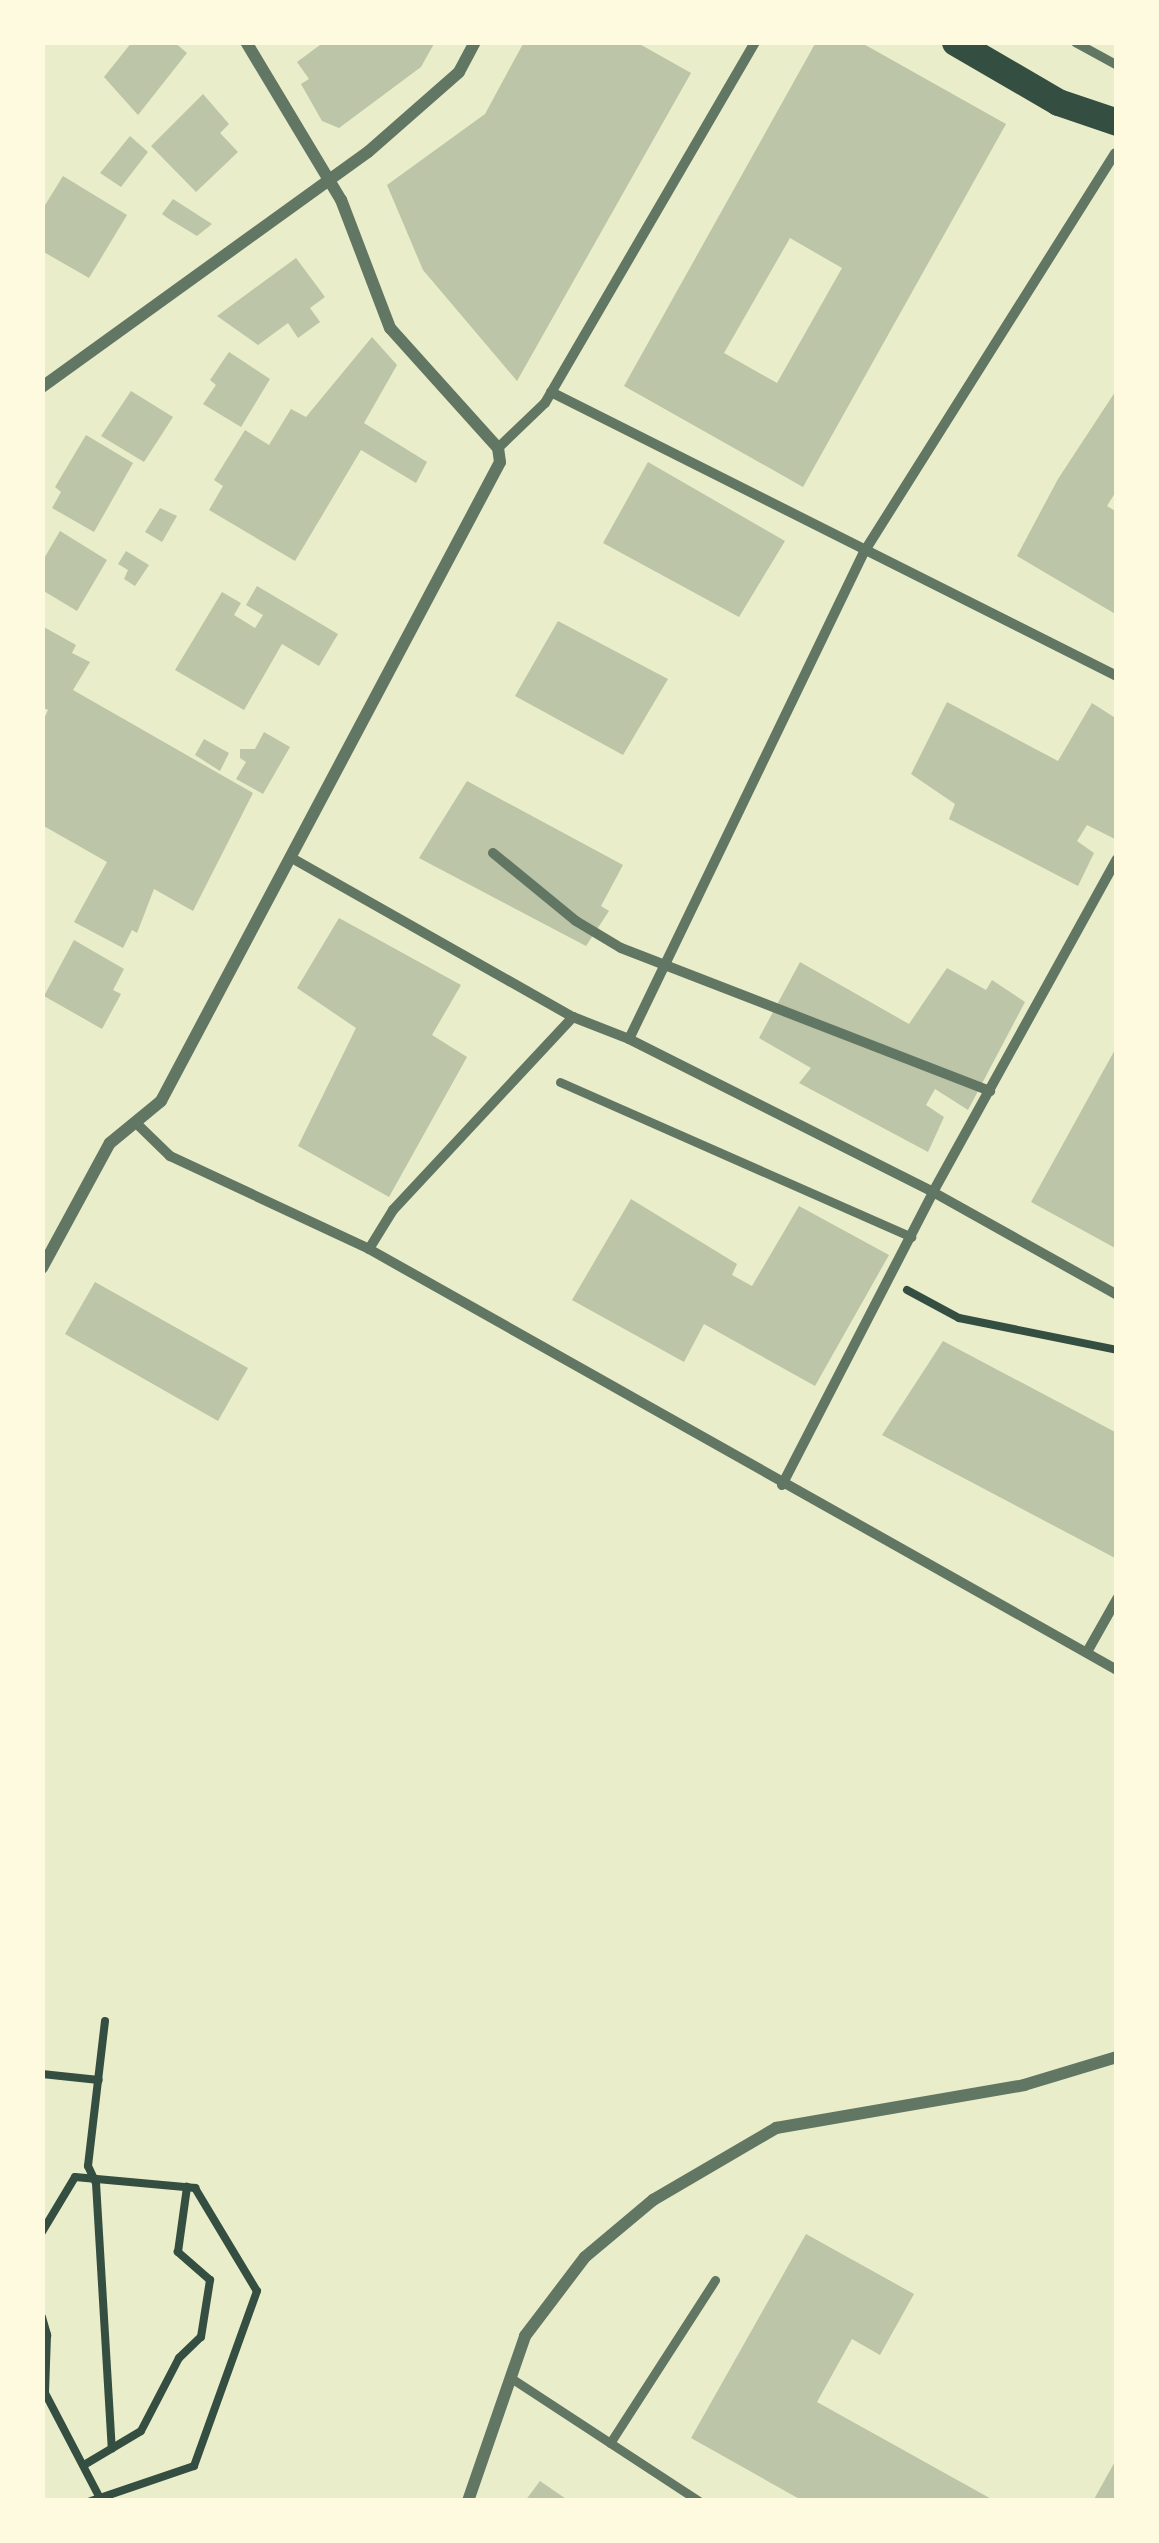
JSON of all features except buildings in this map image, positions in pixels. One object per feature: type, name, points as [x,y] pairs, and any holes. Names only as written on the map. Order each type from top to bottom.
[{"type":"main road","points":[[955,42],[1058,101],[1117,122]]},
{"type":"street","points":[[42,1268],[110,1143],[161,1100],[500,462],[499,448],[390,328],[328,176],[246,42]]},
{"type":"street","points":[[42,387],[328,176],[368,152],[459,72],[476,42]]},
{"type":"street","points":[[499,448],[551,392],[755,42]]},
{"type":"street","points":[[628,1039],[864,552],[1115,154]]},
{"type":"street","points":[[551,392],[1117,676]]},
{"type":"street","points":[[493,853],[576,921],[621,948],[990,1091]]},
{"type":"street","points":[[290,857],[573,1017],[628,1039],[933,1192],[1117,1295]]},
{"type":"street","points":[[782,1485],[933,1192],[1117,859]]},
{"type":"street","points":[[369,1249],[393,1210],[573,1017]]},
{"type":"street","points":[[135,1122],[170,1156],[369,1249],[1117,1670]]},
{"type":"street","points":[[1087,1652],[1117,1599]]},
{"type":"street","points":[[468,2501],[525,2336],[585,2257],[653,2200],[776,2128],[1024,2085],[1117,2057]]},
{"type":"lane","points":[[1075,42],[1117,65]]},
{"type":"lane","points":[[560,1082],[911,1237]]},
{"type":"lane","points":[[610,2443],[715,2280]]},
{"type":"lane","points":[[511,2378],[699,2501]]},
{"type":"path","points":[[888,1280],[959,1318],[1117,1350]]},
{"type":"path","points":[[106,2020],[88,2166],[96,2183],[112,2449]]},
{"type":"path","points":[[42,2074],[99,2080]]},
{"type":"path","points":[[42,2232],[75,2177],[96,2183],[195,2188],[257,2291],[194,2466],[98,2500],[45,2393],[47,2335],[42,2318]]},
{"type":"path","points":[[84,2465],[141,2431],[179,2358],[201,2337],[210,2280],[178,2252],[187,2186]]}]
